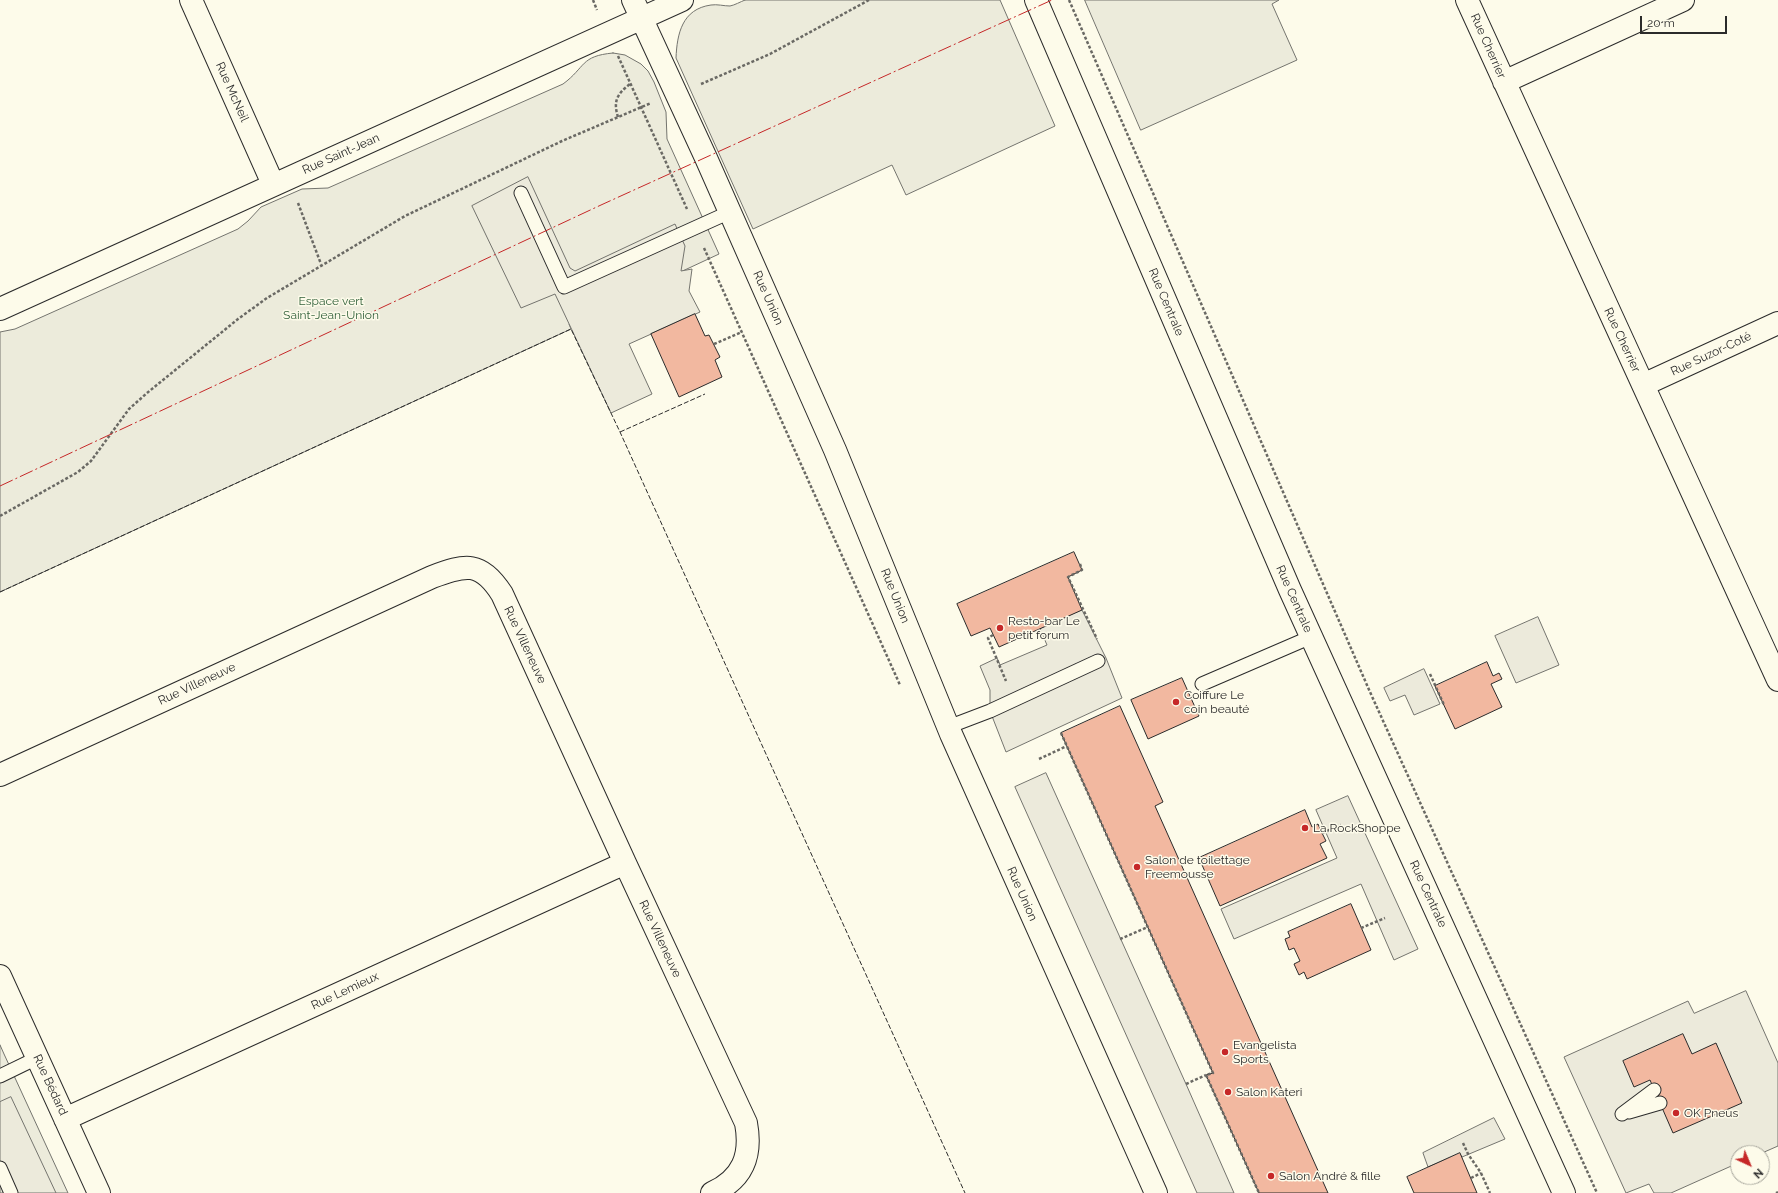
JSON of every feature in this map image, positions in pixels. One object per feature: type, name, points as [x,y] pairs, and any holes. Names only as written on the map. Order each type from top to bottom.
[{"type":"street","name":"Rue McNeil","points":[[191,0],[273,184]]},
{"type":"street","name":"Rue Saint-Jean","points":[[0,309],[273,184],[637,9],[682,0]]},
{"type":"street","name":"Rue Centrale","points":[[1036,0],[1311,636],[1564,1193]]},
{"type":"street","name":"Rue Cherrier","points":[[1467,0],[1778,680]]},
{"type":"street","points":[[1504,82],[1683,0]]},
{"type":"street","name":"Rue Union","points":[[637,9],[730,212],[835,450],[948,727],[1156,1193]]},
{"type":"street","name":"Rue Suzor-Coté","points":[[1643,385],[1778,323]]},
{"type":"street","name":"Rue Villeneuve","points":[[0,775],[432,576],[452,569],[469,568],[481,571],[492,579],[502,594],[624,863],[746,1123],[749,1139],[746,1159],[736,1176],[722,1188],[712,1193]]},
{"type":"street","name":"Rue Lemieux","points":[[65,1119],[624,863]]},
{"type":"street","name":"Rue Bédard","points":[[0,976],[99,1193]]},
{"type":"lane","points":[[521,193],[564,287],[730,212]]},
{"type":"lane","points":[[1202,684],[1311,636]]},
{"type":"lane","points":[[948,727],[990,711],[1098,661]]},
{"type":"lane","points":[[0,1076],[38,1058]]},
{"type":"lane","points":[[1654,1090],[1622,1114],[1660,1104]]},
{"type":"lane","points":[[0,1168],[11,1193]]},
{"type":"path","points":[[593,0],[600,14]]},
{"type":"path","points":[[698,86],[770,54],[869,0]]},
{"type":"path","points":[[1070,0],[1370,692],[1597,1193]]},
{"type":"path","points":[[617,54],[687,209]]},
{"type":"path","points":[[618,118],[614,106],[618,96],[630,84]]},
{"type":"path","points":[[0,516],[78,472],[91,460],[129,409],[238,319],[267,298],[321,264],[405,216],[562,141],[654,102]]},
{"type":"path","points":[[296,198],[321,264]]},
{"type":"path","points":[[703,246],[728,301]]},
{"type":"path","points":[[714,344],[742,332]]},
{"type":"path","points":[[1080,564],[1082,570],[1068,577],[1106,658],[1098,661]]},
{"type":"path","points":[[993,635],[988,638],[1000,665]]},
{"type":"path","points":[[1430,674],[1444,705]]},
{"type":"path","points":[[1061,733],[1213,1073],[1186,1084]]},
{"type":"path","points":[[1039,758],[1067,746]]},
{"type":"path","points":[[1322,833],[1341,825]]},
{"type":"path","points":[[1361,928],[1385,918]]},
{"type":"path","points":[[1120,940],[1148,927]]},
{"type":"path","points":[[1206,1076],[1259,1193]]},
{"type":"path","points":[[1463,1143],[1490,1193]]},
{"type":"path","points":[[1471,1178],[1481,1174]]},
{"type":"green space","points":[[745,0],[1000,0],[1055,126],[906,195],[892,165],[753,229],[676,58],[680,32],[687,17],[701,7],[711,5],[730,6]]},
{"type":"green space","points":[[1085,0],[1279,0],[1272,4],[1297,60],[1141,130]]},
{"type":"green space","name":"Espace vert Saint-Jean-Union","points":[[613,53],[625,55],[641,64],[648,71],[654,82],[666,112],[667,139],[719,254],[569,324],[571,329],[0,592],[0,332],[15,329],[238,229],[261,207],[302,189],[328,188],[563,84],[584,63],[602,54]]},
{"type":"green space","points":[[0,1045],[4,1054],[68,1193],[0,1193]]},
{"type":"shaded area","points":[[528,177],[570,268],[575,271],[675,224],[685,246],[681,271],[692,269],[689,291],[700,312],[629,344],[652,394],[611,413],[555,294],[521,308],[472,206]]},
{"type":"shaded area","points":[[1082,610],[1106,658],[1122,698],[1006,752],[990,711],[990,690],[980,666],[997,658],[1000,665],[1047,645],[1040,629]]},
{"type":"shaded area","points":[[1538,617],[1559,665],[1516,683],[1495,636]]},
{"type":"shaded area","points":[[1424,669],[1440,704],[1414,715],[1405,695],[1390,701],[1384,688]]},
{"type":"shaded area","points":[[1046,773],[1234,1193],[1197,1193],[1015,787]]},
{"type":"shaded area","points":[[1348,796],[1418,949],[1394,960],[1361,884],[1234,939],[1221,909],[1337,858],[1316,810]]},
{"type":"shaded area","points":[[1746,991],[1778,1063],[1778,1146],[1770,1150],[1770,1145],[1730,1145],[1730,1167],[1671,1193],[1654,1193],[1649,1184],[1626,1193],[1564,1057],[1688,1001],[1694,1013]]},
{"type":"shaded area","points":[[11,1097],[56,1193],[0,1193],[0,1102]]},
{"type":"shaded area","points":[[1494,1118],[1505,1139],[1462,1157],[1460,1154],[1428,1167],[1423,1153]]},
{"type":"building","points":[[695,314],[705,336],[709,335],[720,357],[715,360],[722,377],[679,397],[651,334]]},
{"type":"building","points":[[1074,552],[1082,570],[1068,577],[1082,610],[999,647],[990,628],[971,636],[957,604]]},
{"type":"building","points":[[1487,662],[1493,676],[1499,673],[1502,679],[1491,684],[1502,707],[1455,729],[1435,686]]},
{"type":"building","points":[[1182,678],[1199,716],[1148,739],[1131,700]]},
{"type":"building","points":[[1120,706],[1163,802],[1155,806],[1328,1193],[1259,1193],[1206,1075],[1213,1073],[1061,733]]},
{"type":"building","points":[[1305,810],[1312,827],[1318,824],[1326,841],[1320,844],[1327,858],[1220,906],[1199,858]]},
{"type":"building","points":[[1351,904],[1371,950],[1307,979],[1304,972],[1299,975],[1294,964],[1300,961],[1294,948],[1289,950],[1285,939],[1290,937],[1288,932]]},
{"type":"building","points":[[1683,1034],[1692,1054],[1716,1043],[1742,1103],[1673,1133],[1650,1080],[1634,1087],[1623,1061]]},
{"type":"building","points":[[1460,1153],[1477,1193],[1414,1193],[1407,1177]]},
{"type":"fence","points":[[0,592],[571,329],[620,432],[965,1193]]},
{"type":"fence","points":[[620,432],[705,394]]},
{"type":"power","points":[[0,486],[601,205],[1052,0]]},
{"type":"place","name":"Resto-bar Le petit forum","points":[[1000,628]]},
{"type":"place","name":"Coiffure Le coin beauté","points":[[1176,702]]},
{"type":"place","name":"La RockShoppe","points":[[1305,828]]},
{"type":"place","name":"Salon de toilettage Freemousse","points":[[1137,867]]},
{"type":"place","name":"Evangelista Sports","points":[[1225,1052]]},
{"type":"place","name":"Salon Kateri","points":[[1228,1092]]},
{"type":"place","name":"OK Pneus","points":[[1676,1113]]},
{"type":"place","name":"Salon André & fille","points":[[1271,1176]]}]
